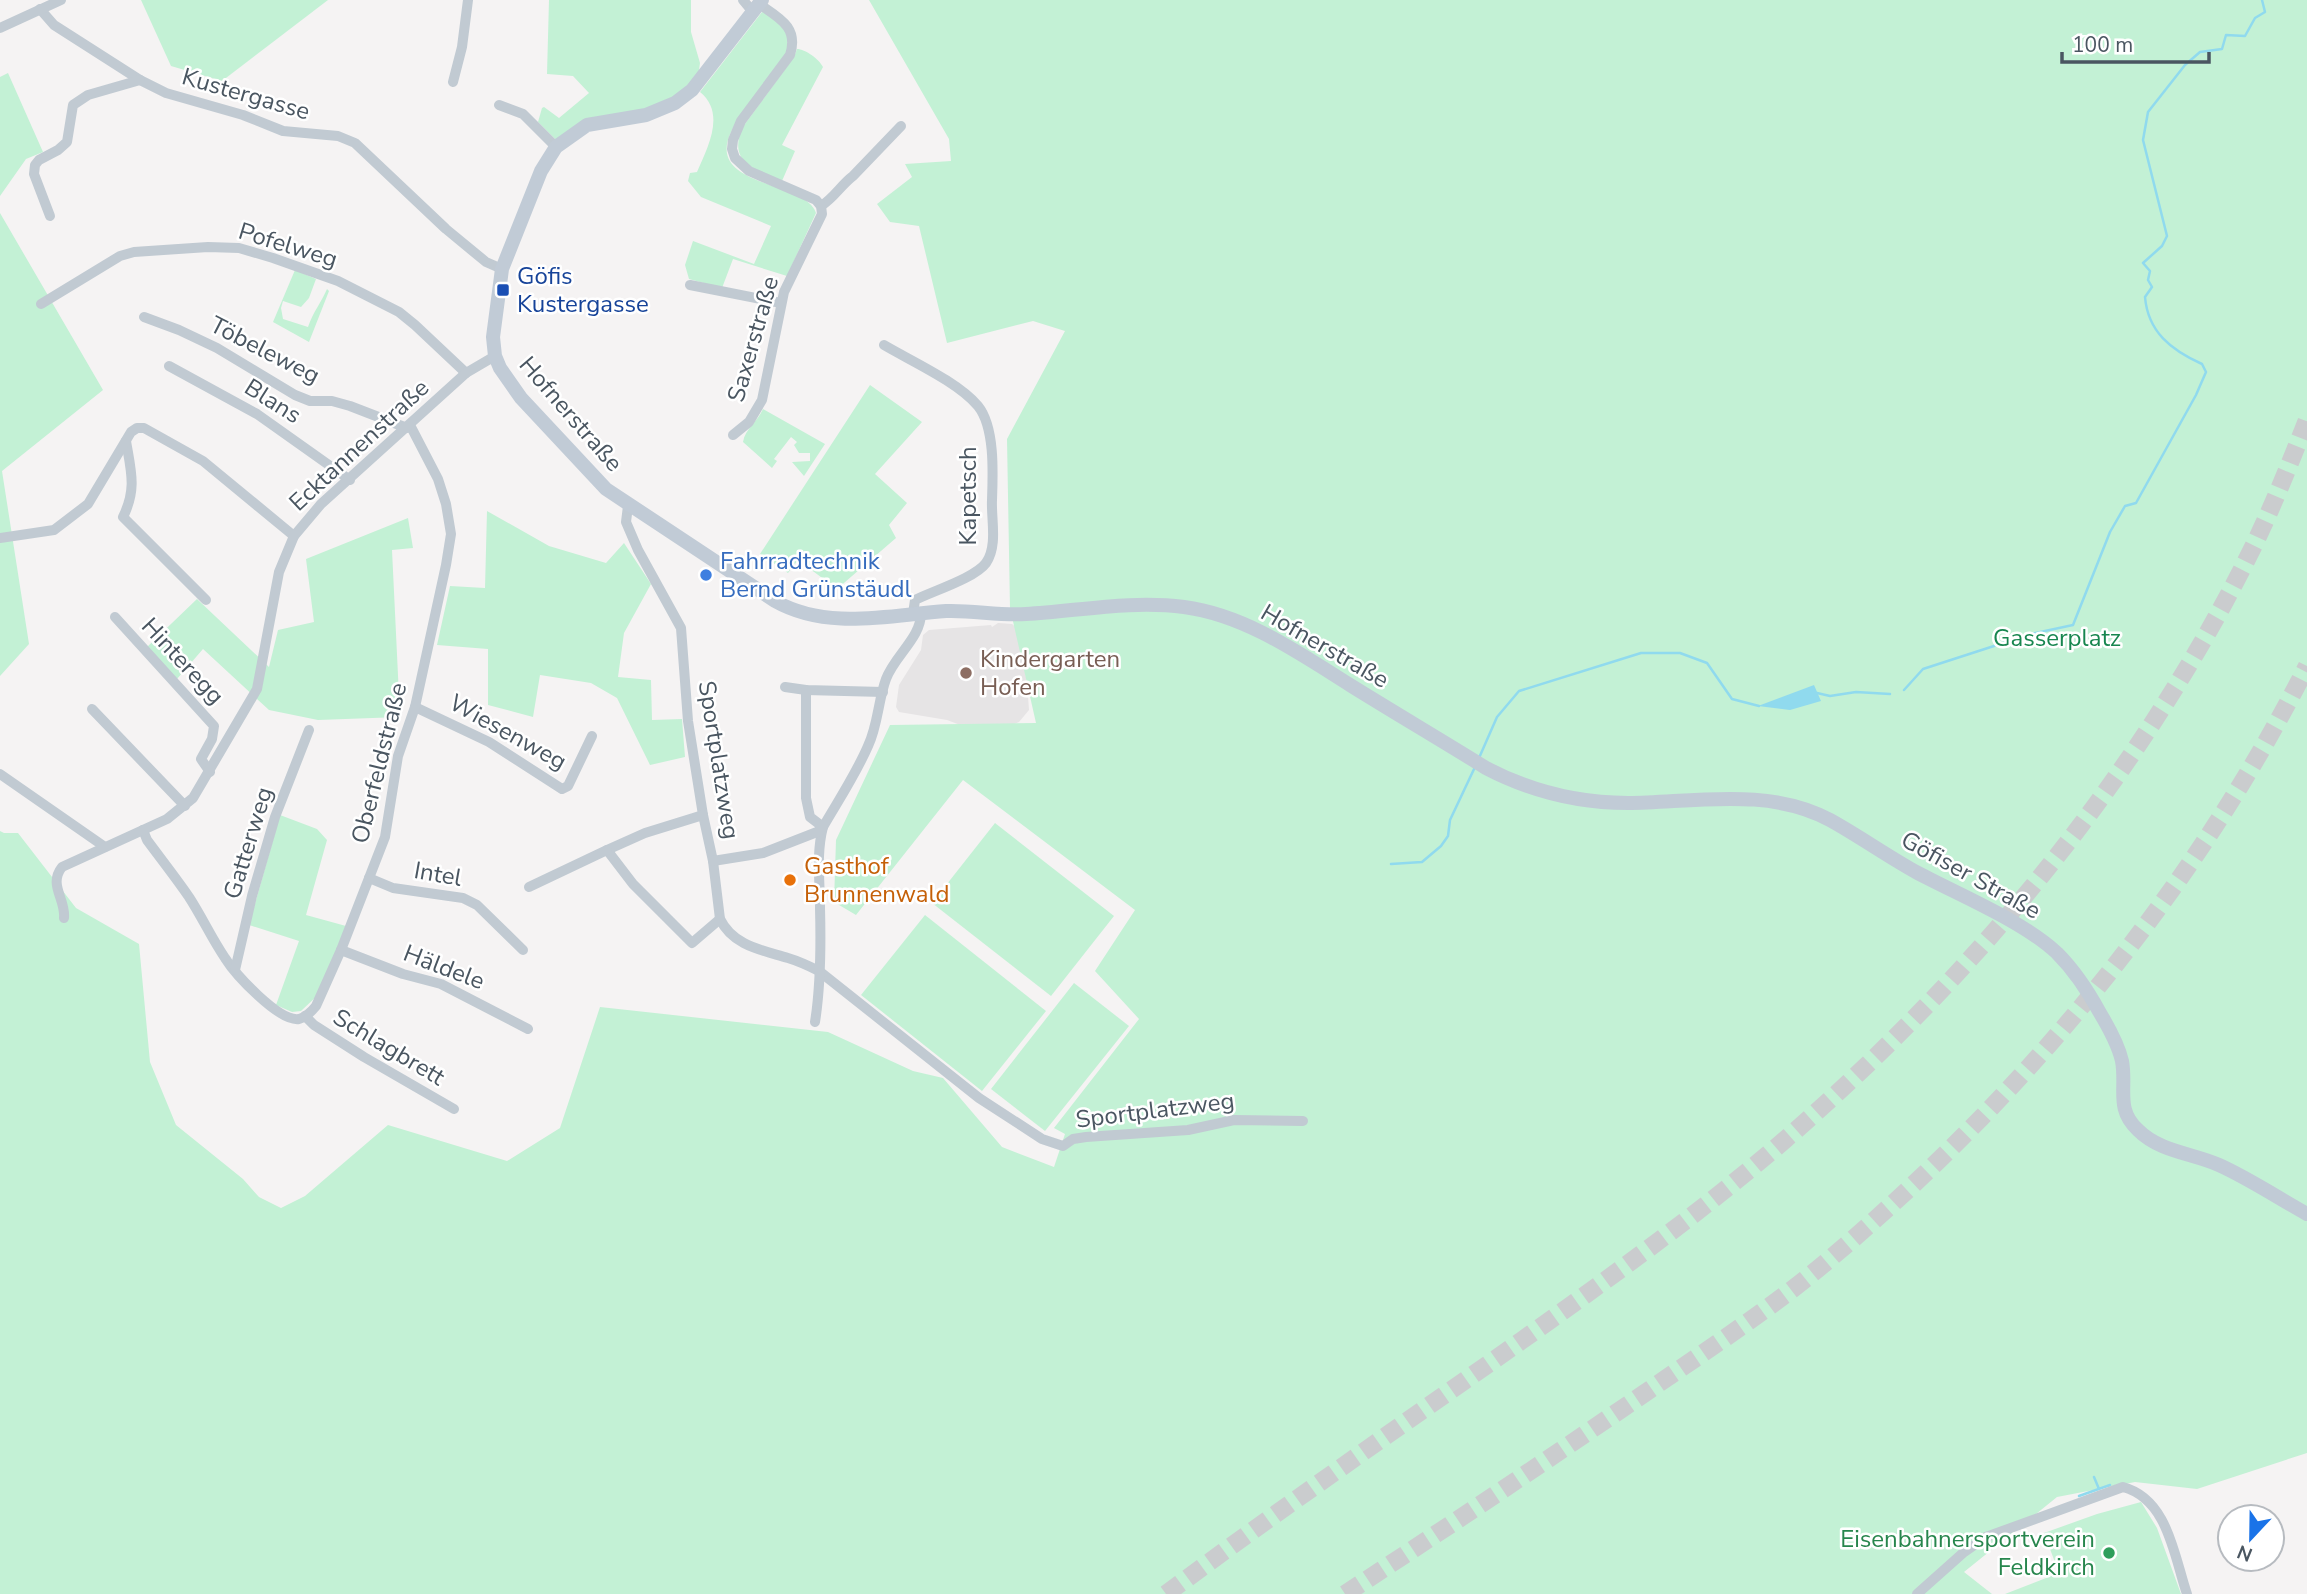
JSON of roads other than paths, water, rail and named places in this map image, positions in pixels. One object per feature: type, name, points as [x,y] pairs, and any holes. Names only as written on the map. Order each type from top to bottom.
[{"type":"main road","name":"Hofnerstraße","points":[[758,5],[692,90],[675,103],[646,115],[587,125],[556,147],[541,171],[502,269],[493,337],[495,356],[500,368],[521,398],[593,476],[628,506],[775,601],[801,613],[819,618],[843,619],[986,611],[1009,606],[1044,612],[1153,604],[1187,607],[1222,616],[1294,649],[1486,768]]},
{"type":"main road","name":"Göfiser Straße","points":[[1486,768],[1513,782],[1552,794],[1588,800],[1625,803],[1747,799],[1798,806],[1829,820],[1913,870],[2040,939],[2063,958],[2083,983],[2116,1043],[2123,1070],[2123,1106],[2127,1118],[2145,1137],[2172,1150],[2237,1173],[2307,1214]]},
{"type":"street","points":[[0,28],[61,0]]},
{"type":"street","points":[[453,82],[462,47],[468,0]]},
{"type":"street","points":[[743,0],[758,5],[787,24],[794,40],[790,55],[736,130],[732,149],[734,158],[749,171],[817,200],[821,205],[829,201],[901,126]]},
{"type":"street","name":"Kustergasse","points":[[40,9],[54,25],[140,80],[166,93],[243,115],[283,131],[338,136],[355,143],[446,229],[486,262],[502,269]]},
{"type":"street","points":[[50,216],[34,174],[35,165],[67,142],[73,105],[88,95],[140,80]]},
{"type":"street","points":[[499,105],[523,114],[556,147]]},
{"type":"street","name":"Saxerstraße","points":[[733,435],[749,422],[762,400],[781,303],[822,214],[821,205]]},
{"type":"street","name":"Pofelweg","points":[[41,304],[120,256],[134,252],[201,247],[239,248],[338,281],[381,302],[415,324],[466,373]]},
{"type":"street","points":[[690,285],[781,303]]},
{"type":"street","name":"Töbeleweg","points":[[144,317],[217,348],[295,395],[310,401],[332,401],[409,426]]},
{"type":"street","name":"Kapetsch","points":[[884,345],[937,375],[976,403],[984,415],[988,429],[994,481],[994,522],[988,560],[977,571],[915,600],[917,614]]},
{"type":"street","name":"Ecktannenstraße","points":[[64,918],[65,913],[56,888],[59,871],[105,846],[167,818],[193,798],[210,772],[257,689],[279,572],[294,536],[321,504],[466,373],[495,356]]},
{"type":"street","name":"Blans","points":[[169,366],[257,414],[350,480]]},
{"type":"street","name":"Oberfeldstraße","points":[[305,1016],[316,1006],[341,950],[384,837],[398,756],[415,707],[451,534],[438,479],[409,426]]},
{"type":"street","points":[[0,538],[54,530],[88,504],[131,432],[137,428],[144,428],[202,461],[294,536]]},
{"type":"street","points":[[126,441],[133,487],[130,503],[123,517],[206,600]]},
{"type":"street","name":"Sportplatzweg","points":[[628,506],[626,522],[681,628],[687,711],[713,861],[720,919],[724,928],[748,946],[819,971],[979,1098],[1042,1139],[1063,1146],[1073,1139],[1086,1137],[1188,1130],[1234,1120],[1303,1121]]},
{"type":"street","points":[[815,1022],[821,906],[818,845],[823,827],[868,747],[893,665],[921,625],[917,614]]},
{"type":"street","name":"Hinteregg","points":[[115,617],[214,726],[212,739],[201,759],[210,772]]},
{"type":"street","points":[[785,687],[883,692]]},
{"type":"street","points":[[806,690],[806,798],[810,817],[823,827]]},
{"type":"street","name":"Wiesenweg","points":[[415,707],[489,742],[562,789],[568,786],[592,736]]},
{"type":"street","points":[[92,709],[185,806]]},
{"type":"street","name":"Gatterweg","points":[[235,970],[252,896],[275,817],[309,730]]},
{"type":"street","points":[[0,774],[105,846]]},
{"type":"street","points":[[529,887],[645,833],[703,815]]},
{"type":"street","points":[[713,861],[763,853],[817,832],[823,827]]},
{"type":"street","points":[[143,830],[147,840],[189,897],[226,961],[280,1013],[298,1019],[305,1016]]},
{"type":"street","points":[[607,850],[633,884],[692,943],[720,919]]},
{"type":"street","name":"Intel","points":[[369,878],[393,888],[463,898],[477,905],[523,950]]},
{"type":"street","name":"Häldele","points":[[341,950],[403,974],[441,984],[528,1029]]},
{"type":"street","name":"Schlagbrett","points":[[305,1016],[314,1025],[364,1057],[454,1110]]},
{"type":"street","points":[[1917,1594],[1963,1553],[1986,1537],[2123,1488],[2144,1496],[2162,1519],[2187,1594]]},
{"type":"water","points":[[1814,685],[1821,701],[1790,710],[1758,706]]},
{"type":"waterway","points":[[1904,690],[1923,669],[2031,634],[2073,625],[2110,532],[2125,506],[2136,503],[2196,395],[2206,372],[2202,364],[2171,346],[2156,330],[2147,309],[2145,297],[2152,287],[2148,280],[2150,271],[2143,263],[2162,246],[2167,236],[2143,140],[2148,112],[2185,65],[2200,52],[2222,49],[2226,35],[2245,36],[2255,18],[2265,12],[2262,0]]},
{"type":"waterway","points":[[1479,758],[1497,717],[1519,691],[1641,653],[1680,653],[1707,663],[1732,699],[1759,706]]},
{"type":"waterway","points":[[1817,693],[1830,696],[1856,692],[1890,694]]},
{"type":"waterway","points":[[1391,864],[1422,862],[1441,846],[1448,836],[1450,820],[1475,767]]},
{"type":"waterway","points":[[2094,1477],[2099,1489]]},
{"type":"waterway","points":[[2079,1496],[2110,1485]]},
{"type":"tunnel","points":[[1166,1594],[1555,1317],[1690,1217],[1787,1138],[1925,1007],[2051,864],[2108,788],[2161,709],[2211,628],[2255,543],[2307,420]]},
{"type":"tunnel","points":[[1345,1594],[1717,1344],[1810,1275],[1903,1194],[1972,1127],[2037,1058],[2099,985],[2157,910],[2212,831],[2262,750],[2307,666]]},
{"type":"place","name":"Göfis Kustergasse","points":[[503,290]]},
{"type":"place","name":"Fahrradtechnik Bernd Grünstäudl","points":[[706,575]]},
{"type":"place","name":"Kindergarten Hofen","points":[[966,673]]},
{"type":"place","name":"Gasthof Brunnenwald","points":[[790,880]]},
{"type":"place","name":"Eisenbahnersportverein Feldkirch","points":[[2109,1553]]},
{"type":"park label","name":"Gasserplatz","points":[[2057,638]]}]
